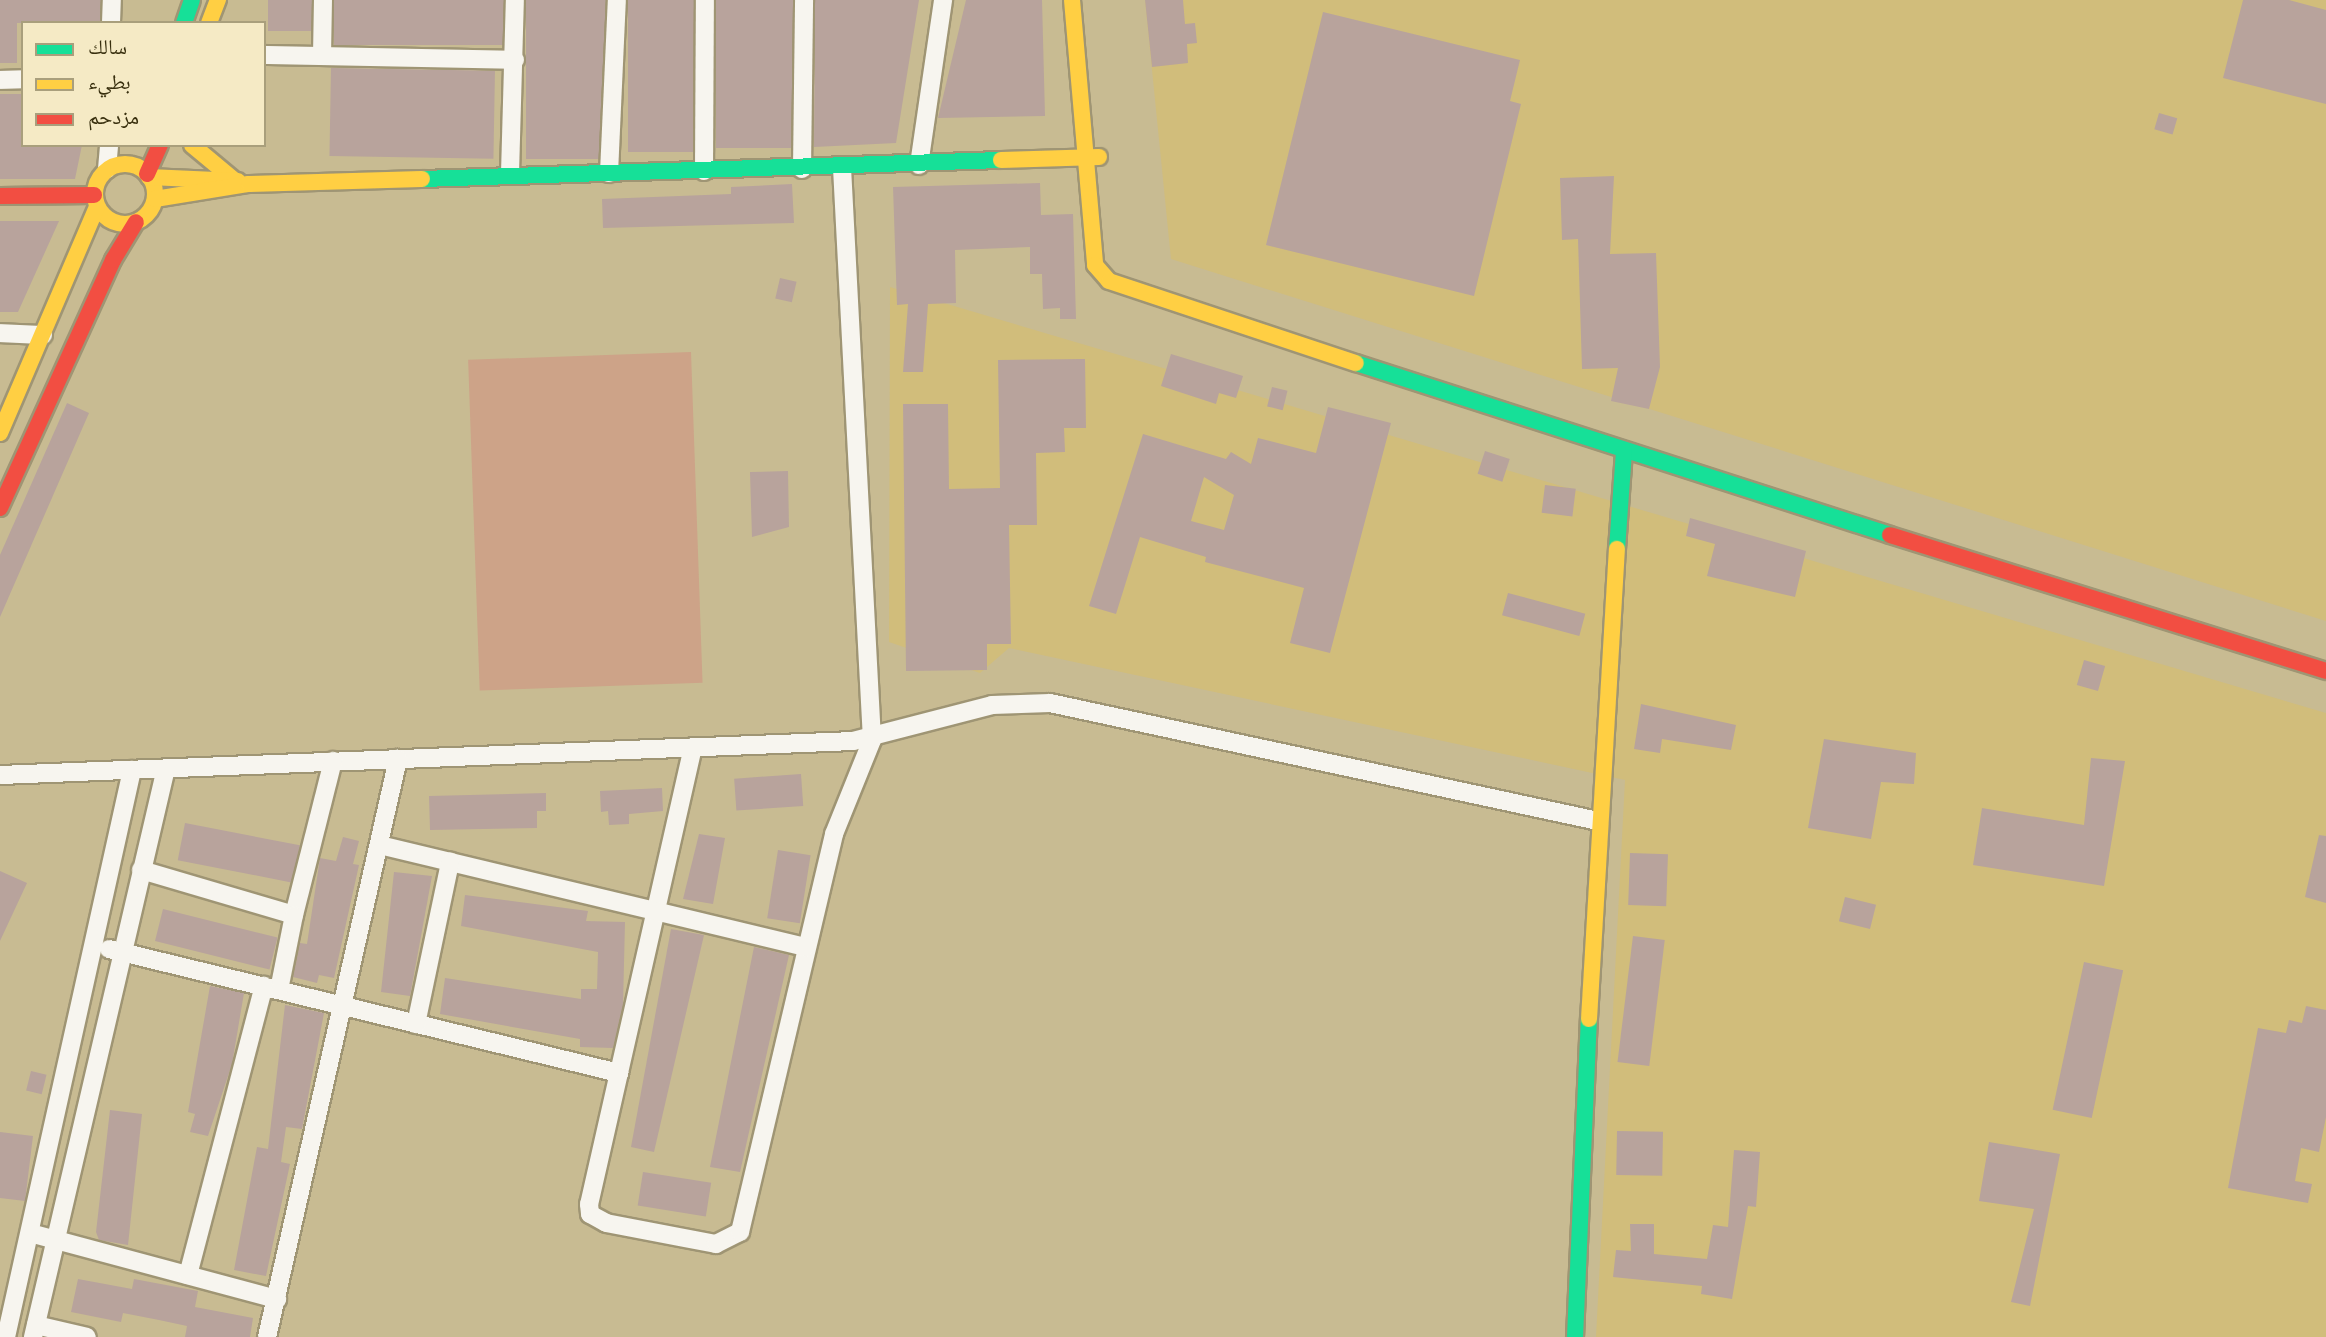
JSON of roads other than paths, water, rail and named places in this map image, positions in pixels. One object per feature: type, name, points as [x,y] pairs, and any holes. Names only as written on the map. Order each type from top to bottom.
[{"type":"main road","points":[[185,21],[192,0]]},
{"type":"main road","points":[[210,21],[218,0]]},
{"type":"main road","points":[[1072,0],[1092,157]]},
{"type":"main road","points":[[1086,0],[1095,265],[1109,281],[1624,452],[2326,671]]},
{"type":"main road","points":[[0,433],[43,335],[95,201],[113,167],[128,147]]},
{"type":"main road","points":[[155,199],[148,175],[159,147]]},
{"type":"main road","points":[[195,147],[242,182]]},
{"type":"main road","points":[[113,167],[148,175],[242,182],[842,168],[1092,157]]},
{"type":"main road","points":[[0,508],[113,260],[136,222],[155,199],[242,182]]},
{"type":"main road","points":[[0,196],[95,201],[113,223],[136,222]]},
{"type":"main road","points":[[1575,1337],[1598,821],[1624,452]]},
{"type":"street","points":[[111,21],[112,0]]},
{"type":"street","points":[[322,56],[323,0]]},
{"type":"street","points":[[510,174],[515,0]]},
{"type":"street","points":[[609,173],[617,0]]},
{"type":"street","points":[[704,171],[705,0]]},
{"type":"street","points":[[803,169],[804,0]]},
{"type":"street","points":[[919,165],[943,0]]},
{"type":"street","points":[[266,55],[515,60]]},
{"type":"street","points":[[0,80],[21,79]]},
{"type":"street","points":[[109,147],[113,167]]},
{"type":"street","points":[[692,747],[590,1214],[606,1223],[716,1244],[735,1239],[834,834],[872,740],[842,168]]},
{"type":"street","points":[[0,334],[43,335]]},
{"type":"street","points":[[0,775],[872,740],[992,705],[1051,703],[1598,821]]},
{"type":"street","points":[[267,1337],[398,758]]},
{"type":"street","points":[[188,1275],[294,915],[333,761]]},
{"type":"street","points":[[87,1337],[35,1331],[121,952],[166,768]]},
{"type":"street","points":[[6,1337],[132,770]]},
{"type":"street","points":[[380,845],[806,947]]},
{"type":"street","points":[[416,1024],[450,862]]},
{"type":"street","points":[[141,870],[294,915]]},
{"type":"street","points":[[95,946],[619,1073]]},
{"type":"street","points":[[30,1233],[277,1298]]}]
